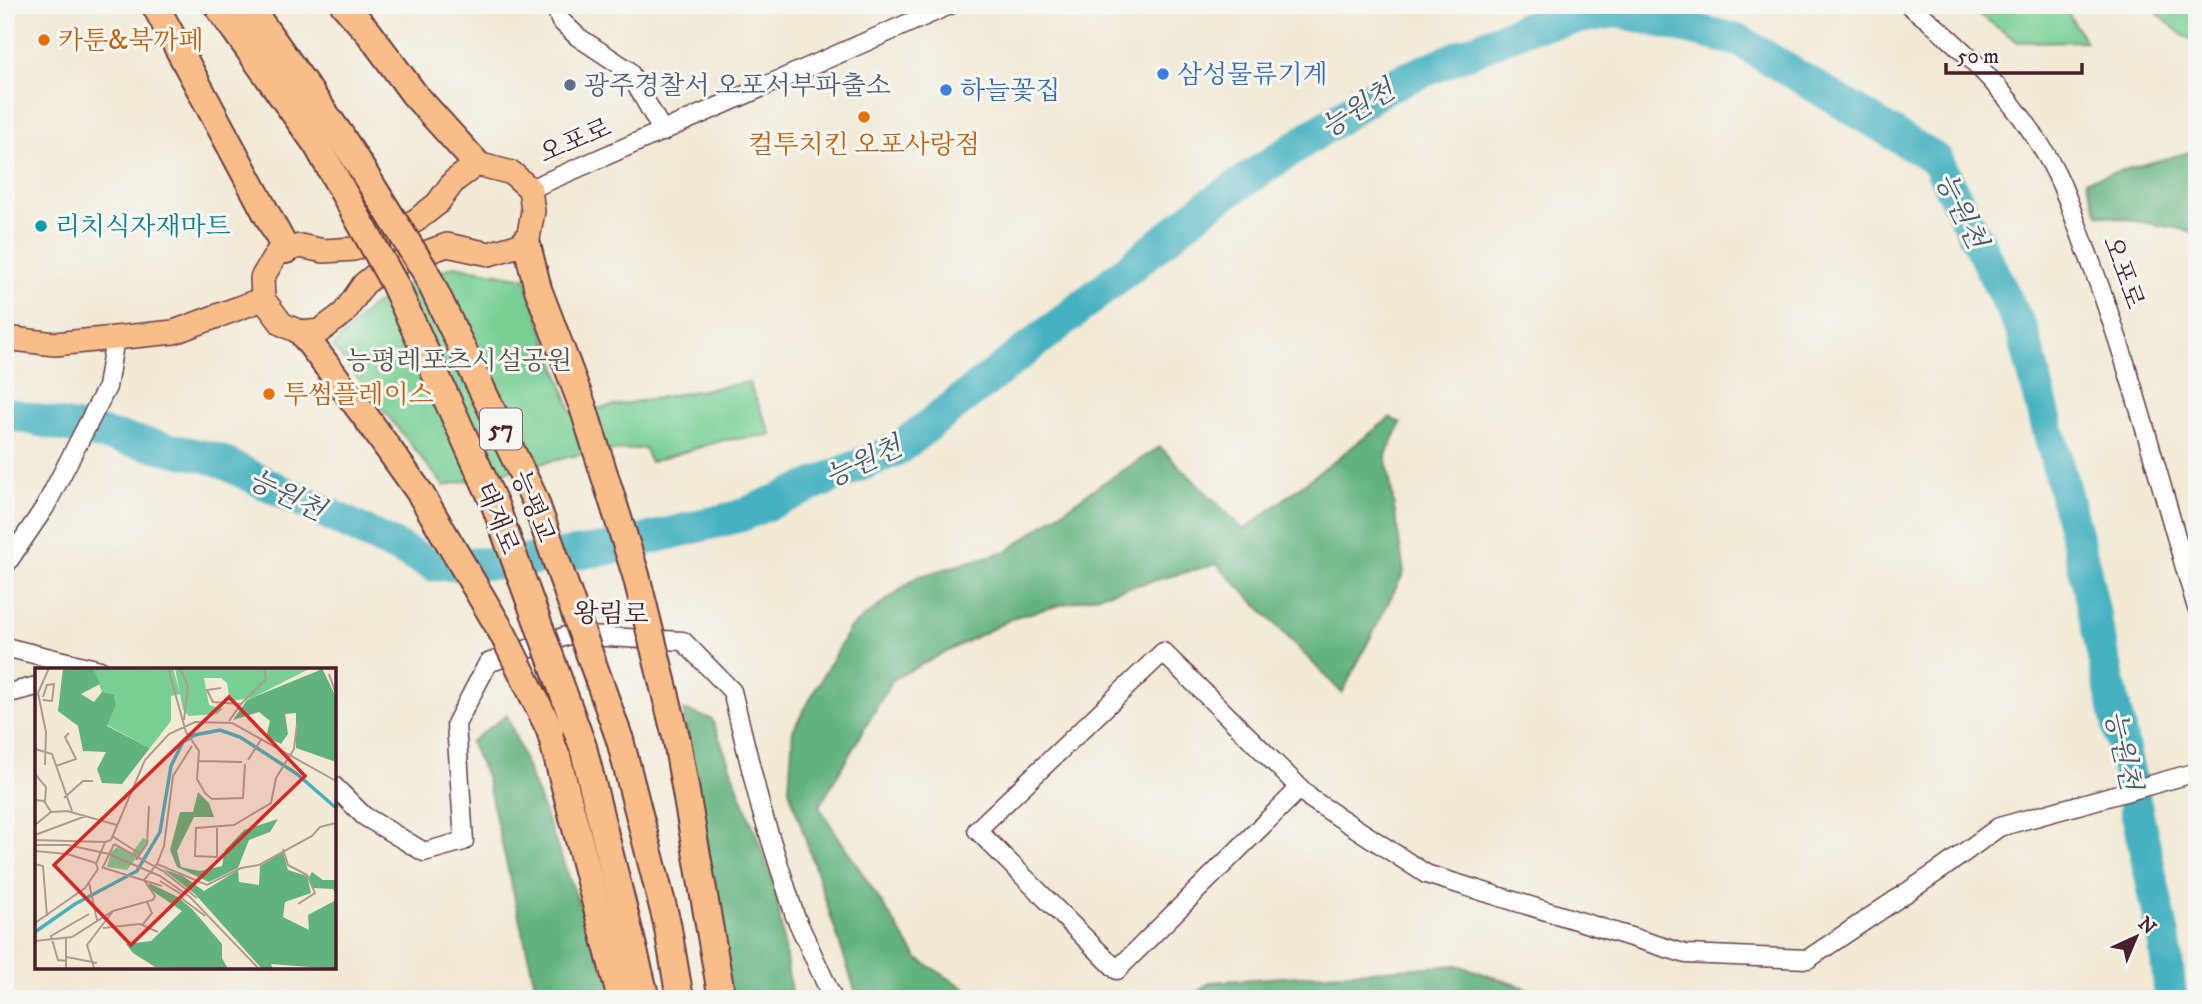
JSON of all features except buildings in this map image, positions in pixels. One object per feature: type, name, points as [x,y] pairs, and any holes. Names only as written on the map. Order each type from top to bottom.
[{"type":"highway","points":[[155,5],[286,250]]},
{"type":"highway","name":"태재로","points":[[217,5],[329,141]]},
{"type":"highway","name":"태재로","points":[[248,5],[329,141],[495,505],[583,747],[646,999]]},
{"type":"highway","points":[[344,5],[369,33],[414,94],[477,164]]},
{"type":"highway","name":"능평교","points":[[329,141],[425,271],[534,498],[620,740],[667,923],[680,999]]},
{"type":"highway","points":[[526,241],[538,289],[583,407],[636,575],[677,741],[722,999]]},
{"type":"highway","points":[[302,333],[365,416],[427,505],[503,634],[550,730],[621,999]]},
{"type":"main road","points":[[477,164],[454,181],[437,204],[415,221],[354,249],[324,251],[300,246],[276,253],[262,278],[263,299],[282,324],[302,333],[320,331],[344,313],[364,284],[383,268],[447,245],[489,254],[526,241]]},
{"type":"main road","name":"오포로","points":[[477,164],[512,173],[530,190],[533,211],[526,241]]},
{"type":"main road","points":[[5,338],[55,344],[174,332],[263,299]]},
{"type":"street","points":[[555,5],[560,20],[578,37],[628,70],[663,132]]},
{"type":"street","name":"오포로","points":[[530,190],[950,5]]},
{"type":"street","name":"오포로","points":[[1909,5],[1934,24],[2000,91],[2048,158],[2077,225],[2114,328],[2197,608]]},
{"type":"street","points":[[5,566],[45,508],[107,387],[115,338]]},
{"type":"street","name":"왕림로","points":[[336,788],[364,816],[424,852],[464,841],[456,724],[488,663],[569,635],[683,641],[732,691],[761,809],[795,916],[833,999]]},
{"type":"street","points":[[5,647],[94,668]]},
{"type":"street","points":[[1300,788],[1117,970],[977,830],[1163,652],[1300,788],[1311,799],[1426,874],[1686,954],[1808,959],[1999,827],[2197,772]]},
{"type":"street","points":[[5,694],[35,686]]},
{"type":"green space","points":[[1966,5],[2063,5],[2085,41],[2018,42]]},
{"type":"green space","points":[[2166,5],[2197,5],[2197,42],[2182,35],[2158,14]]},
{"type":"green space","points":[[2197,150],[2197,234],[2098,214],[2086,180]]},
{"type":"green space","name":"능평레포츠시설공원","points":[[455,266],[525,278],[572,413],[748,382],[772,435],[724,440],[650,462],[645,448],[582,454],[444,486],[333,347],[368,309],[411,282]]},
{"type":"green space","points":[[1390,418],[1401,423],[1386,455],[1404,572],[1342,693],[1217,564],[1015,617],[893,679],[819,807],[918,959],[982,999],[858,999],[789,789],[793,730],[849,629],[917,577],[1007,551],[1092,490],[1160,447],[1244,530]]},
{"type":"green space","points":[[683,710],[712,719],[775,885],[792,999],[727,999]]},
{"type":"green space","points":[[507,715],[611,987],[612,999],[536,999],[535,984],[486,776],[470,742]]},
{"type":"green space","points":[[1457,965],[1559,999],[1187,999],[1211,982]]},
{"type":"waterway","name":"능원천","points":[[5,413],[216,459],[433,565],[506,563],[607,549],[740,516],[898,449],[1205,207],[1386,87],[1531,26],[1618,11],[1740,41],[1937,160],[2023,333],[2084,566],[2164,938],[2171,999]]},
{"type":"place","name":"카툰&북까페","points":[[44,40]]},
{"type":"place","name":"삼성물류기계","points":[[1163,74]]},
{"type":"place","name":"광주경찰서 오포서부파출소","points":[[570,85]]},
{"type":"place","name":"하늘꽃집","points":[[946,90]]},
{"type":"place","name":"컬투치킨 오포사랑점","points":[[864,117]]},
{"type":"place","name":"리치식자재마트","points":[[41,226]]},
{"type":"place","name":"투썸플레이스","points":[[269,394]]}]
